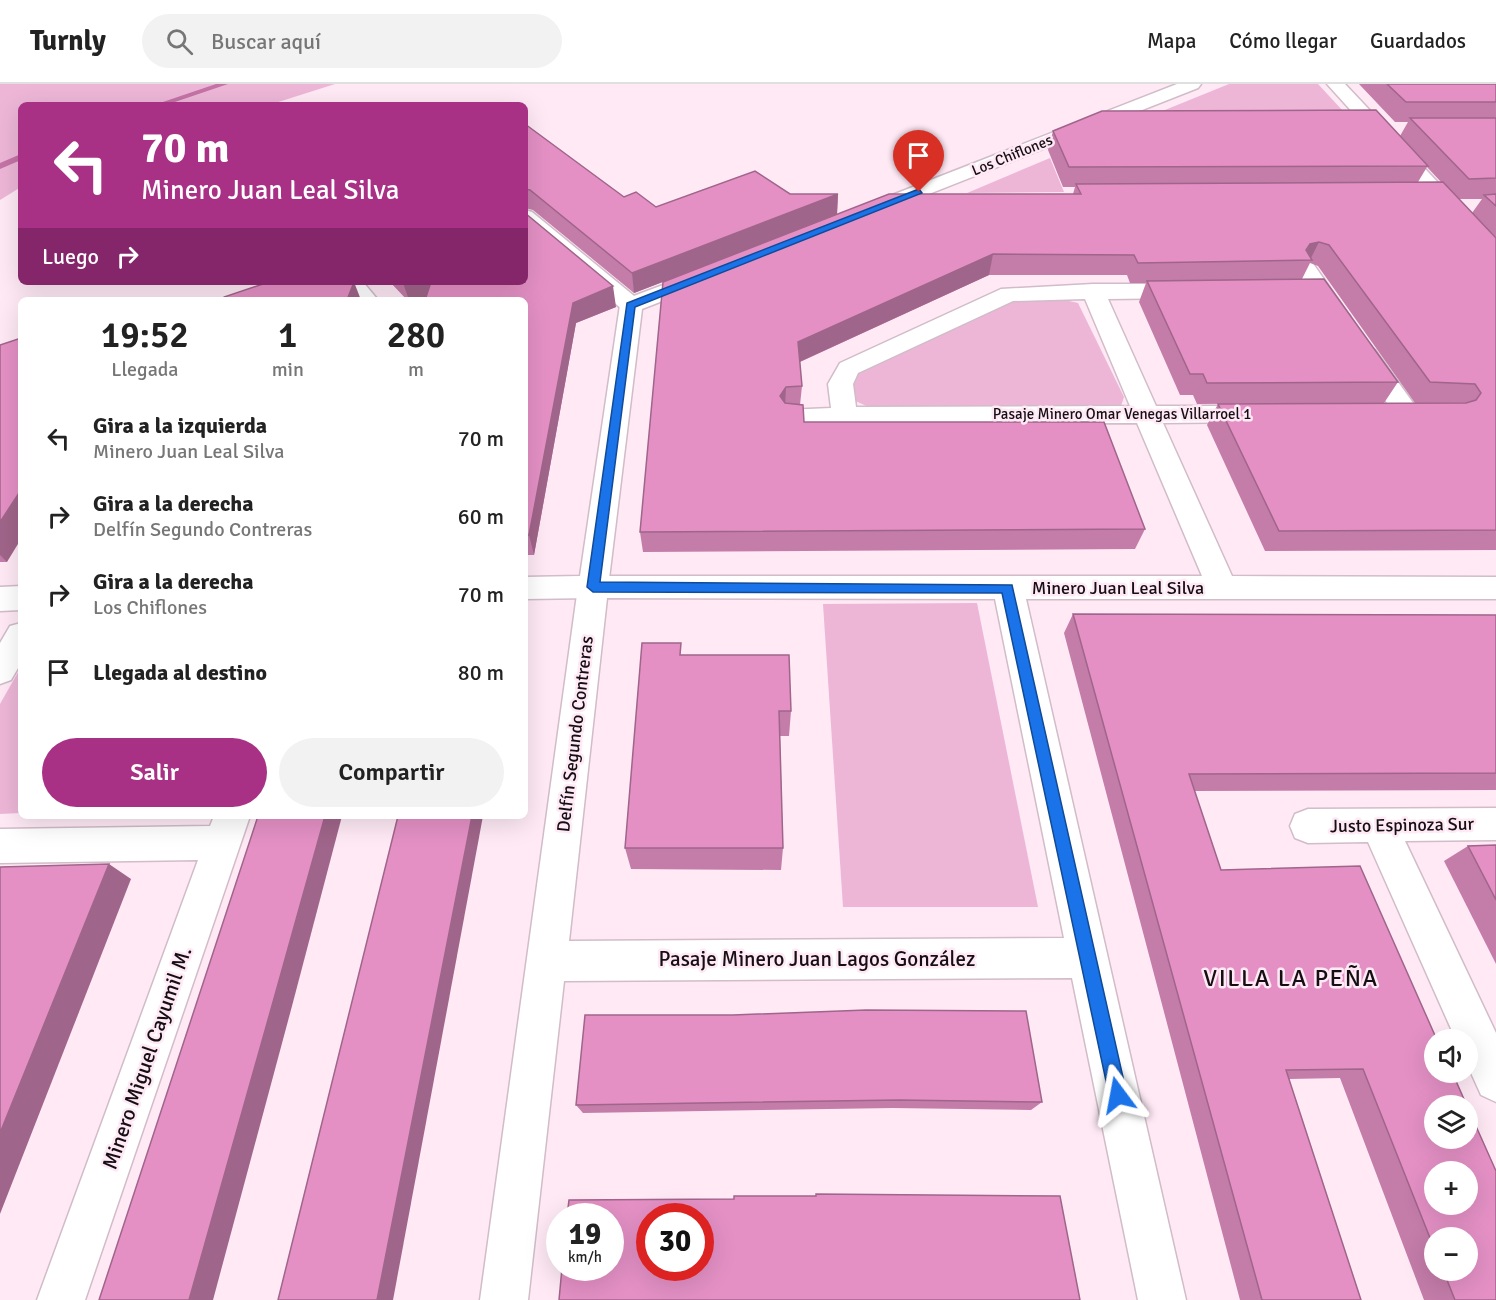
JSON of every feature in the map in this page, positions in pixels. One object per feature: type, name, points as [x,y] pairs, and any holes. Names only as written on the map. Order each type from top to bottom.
[{"type":"street","name":"Los Chiflones","points":[[854,217],[1192,84]]},
{"type":"street","points":[[1336,84],[1496,257]]},
{"type":"street","points":[[1104,119],[1152,118]]},
{"type":"street","points":[[1343,118],[1402,130]]},
{"type":"street","points":[[919,192],[942,196],[966,196]]},
{"type":"street","points":[[1414,194],[1473,207]]},
{"type":"street","points":[[528,219],[631,305],[723,269]]},
{"type":"street","points":[[1304,267],[1406,413]]},
{"type":"street","points":[[354,285],[364,297]]},
{"type":"street","points":[[1297,290],[1320,290]]},
{"type":"street","points":[[1093,291],[1222,588]]},
{"type":"street","points":[[845,416],[840,382],[842,374],[849,368],[1009,294],[1213,291]]},
{"type":"street","name":"Delfín Segundo Contreras","points":[[504,1300],[593,587],[631,305]]},
{"type":"street","name":"Pasaje Minero Omar Venegas Villarroel 1","points":[[794,416],[1288,413]]},
{"type":"street","name":"Minero Juan Leal Silva","points":[[528,588],[1496,588]]},
{"type":"street","points":[[1008,588],[1162,1300]]},
{"type":"street","points":[[0,599],[18,598]]},
{"type":"street","points":[[0,671],[18,640]]},
{"type":"street","name":"Justo Espinoza Sur","points":[[1308,826],[1496,824]]},
{"type":"street","points":[[1379,825],[1496,1080]]},
{"type":"street","points":[[0,846],[227,830]]},
{"type":"street","name":"Minero Miguel Cayumil M.","points":[[61,1300],[227,830]]},
{"type":"street","name":"Pasaje Minero Juan Lagos González","points":[[546,961],[1088,958]]},
{"type":"shaded area","points":[[0,84],[335,84],[278,102],[18,102],[18,189],[0,200]]},
{"type":"shaded area","points":[[1229,84],[1318,84],[1343,111],[1160,112]]},
{"type":"shaded area","points":[[1050,158],[1064,192],[967,193]]},
{"type":"shaded area","points":[[1019,299],[1065,300],[1078,303],[1124,397],[1121,406],[871,408],[853,400],[852,383],[858,372],[1009,301]]},
{"type":"shaded area","points":[[977,603],[1038,907],[843,907],[823,604]]},
{"type":"shaded area","points":[[18,672],[18,813],[0,814],[0,704]]},
{"type":"building","points":[[1387,84],[1496,84],[1496,102],[1406,102]]},
{"type":"building","points":[[1376,110],[1428,166],[1069,167],[1053,131],[1102,111]]},
{"type":"building","points":[[1410,118],[1496,118],[1496,178],[1469,179]]},
{"type":"building","points":[[528,126],[624,197],[636,192],[656,207],[755,171],[790,194],[838,194],[632,273],[528,190]]},
{"type":"building","points":[[1443,182],[1496,238],[1496,530],[1279,531],[1218,404],[1466,403],[1476,400],[1481,393],[1475,384],[1430,382],[1329,245],[1319,242],[1310,244],[1306,250],[1312,260],[1138,263],[1134,255],[993,254],[798,342],[802,386],[786,387],[780,396],[785,403],[803,405],[804,422],[1104,422],[1145,529],[640,532],[663,282],[889,194],[1081,194],[1076,184]]},
{"type":"building","points":[[1496,194],[1496,206],[1484,195]]},
{"type":"building","points":[[528,215],[613,286],[573,303],[529,535],[528,297],[426,297],[430,285],[528,285]]},
{"type":"building","points":[[1324,279],[1398,382],[1207,383],[1203,374],[1190,374],[1147,281]]},
{"type":"building","points":[[260,285],[353,285],[348,297],[224,297]]},
{"type":"building","points":[[18,339],[18,495],[0,522],[0,345]]},
{"type":"building","points":[[1073,614],[1496,615],[1496,773],[1189,774],[1221,870],[1360,866],[1432,1029],[1424,1029],[1424,1083],[1457,1083],[1462,1095],[1424,1095],[1424,1149],[1478,1149],[1478,1130],[1496,1171],[1496,1300],[1455,1300],[1447,1281],[1478,1281],[1478,1227],[1426,1227],[1363,1069],[1286,1070],[1361,1300],[1262,1300]]},
{"type":"building","points":[[642,643],[681,643],[680,655],[789,655],[791,711],[779,711],[783,848],[625,848]]},
{"type":"building","points":[[257,819],[324,819],[189,1300],[99,1300]]},
{"type":"building","points":[[397,819],[471,819],[377,1300],[278,1300]]},
{"type":"building","points":[[1496,845],[1496,900],[1468,846]]},
{"type":"building","points":[[109,864],[28,1064],[0,1133],[0,867]]},
{"type":"building","points":[[866,1010],[1026,1011],[1042,1102],[899,1100],[576,1105],[585,1015],[733,1015]]},
{"type":"building","points":[[816,1194],[1060,1196],[1080,1300],[559,1300],[561,1281],[624,1281],[624,1203],[569,1203],[569,1200],[734,1199],[734,1196],[816,1196]]},
{"type":"waterway","points":[[167,102],[224,84]]},
{"type":"waterway","points":[[0,166],[18,158]]},
{"type":"district","name":"VILLA LA PEÑA","points":[[1291,978]]},
{"type":"route","points":[[919,192],[631,305],[593,587],[1008,588],[1118,1095]]}]
